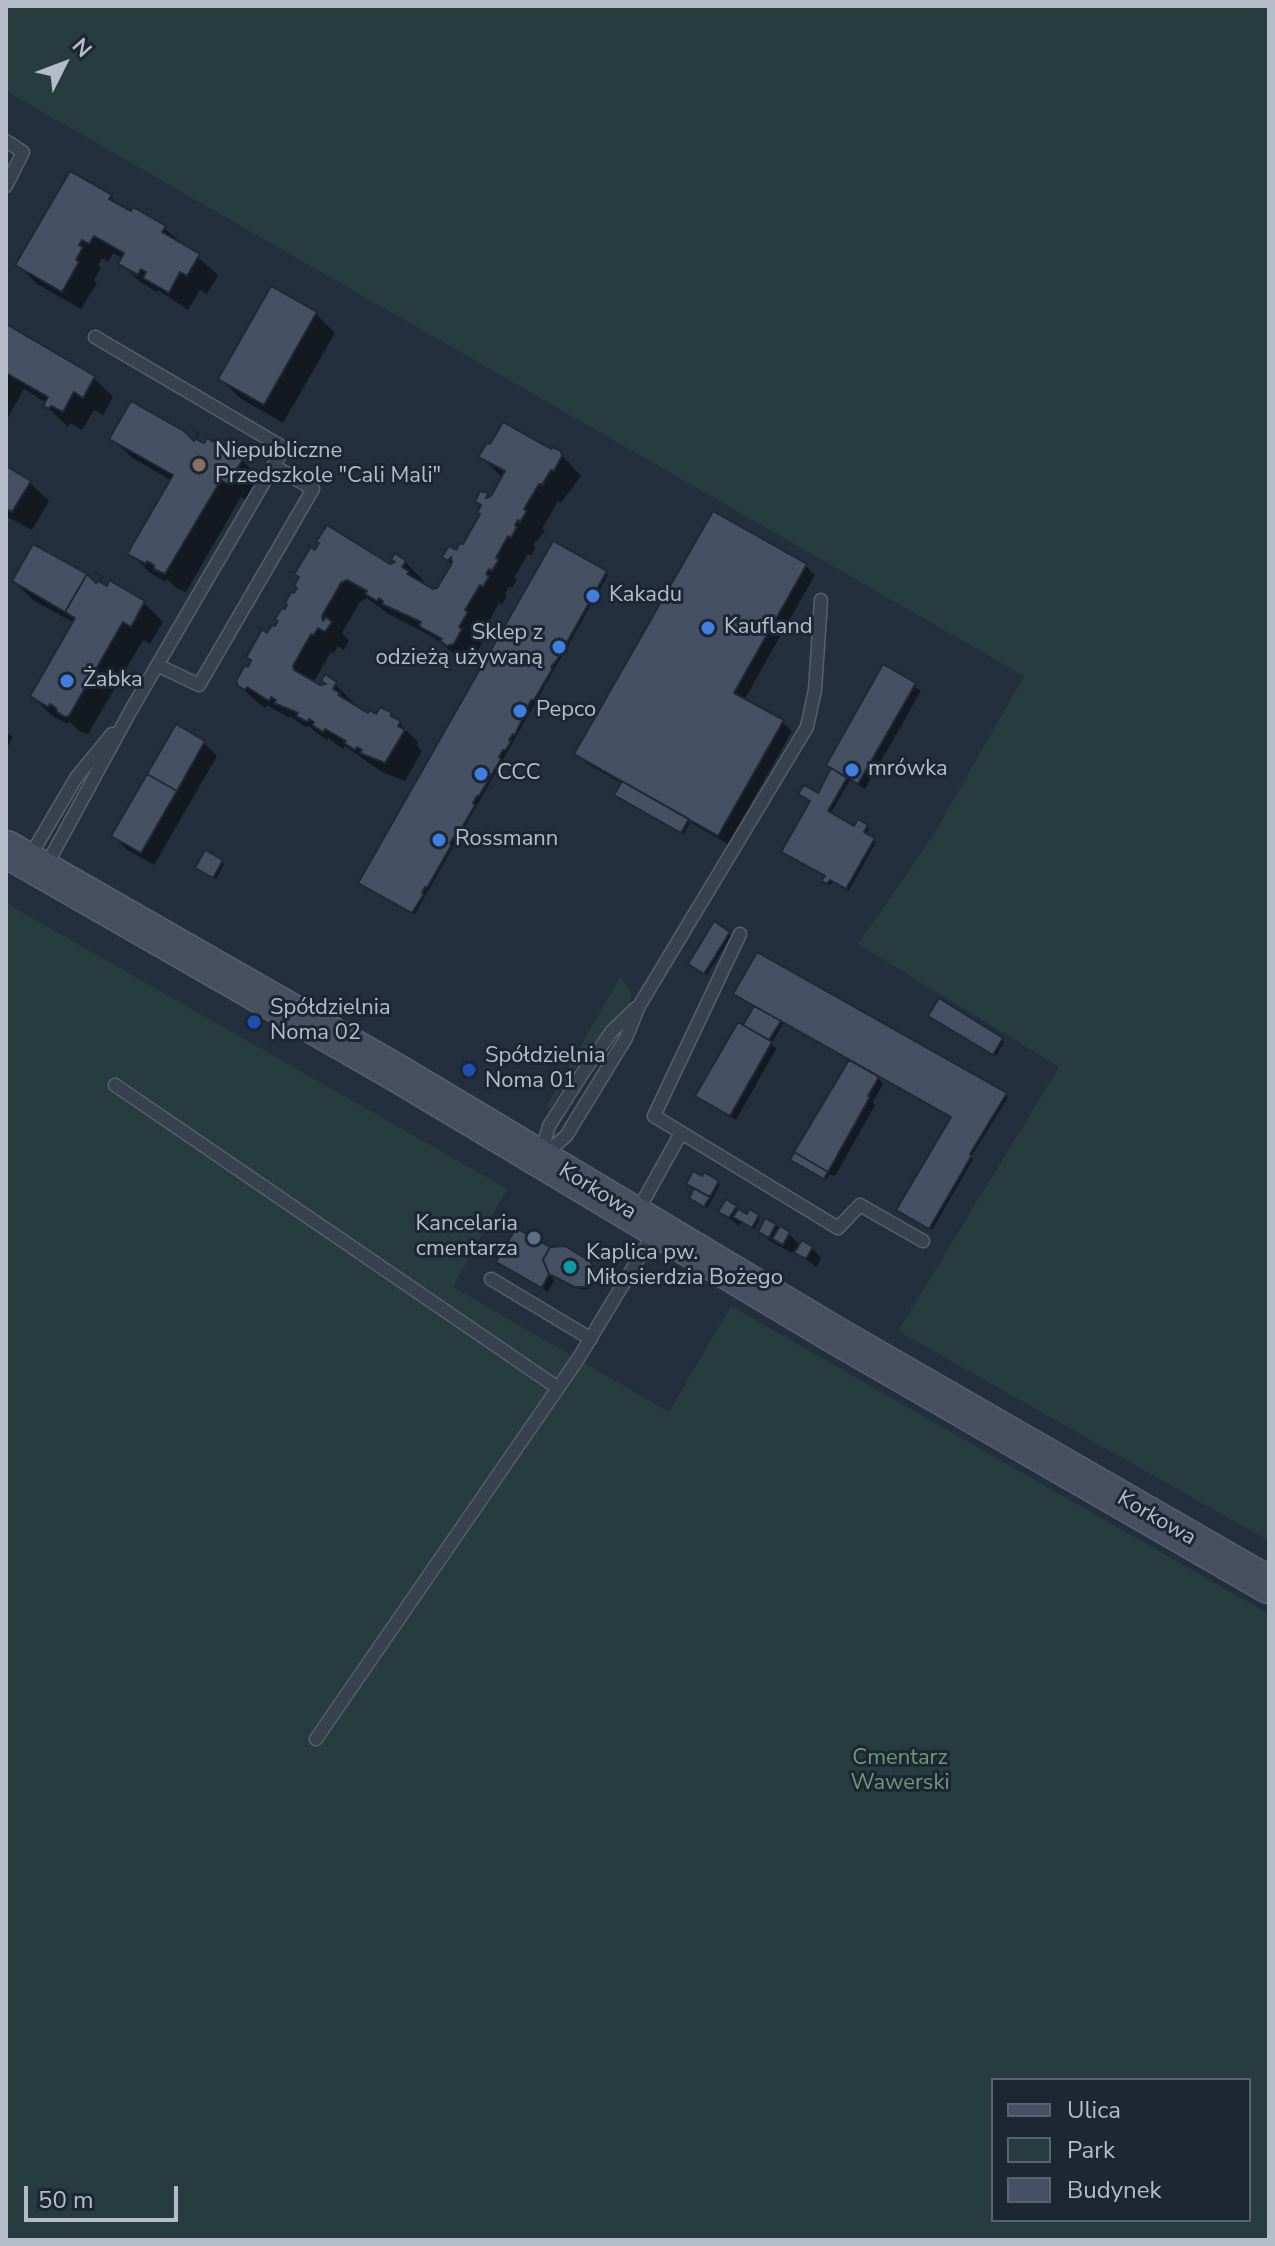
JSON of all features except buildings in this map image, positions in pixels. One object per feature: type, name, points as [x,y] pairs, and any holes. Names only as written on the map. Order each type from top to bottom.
[{"type":"street","name":"Korkowa","points":[[26,861],[541,1158],[1269,1585]]},
{"type":"lane","points":[[6,141],[23,152],[6,186]]},
{"type":"lane","points":[[26,861],[131,710],[284,448],[95,337]]},
{"type":"lane","points":[[157,665],[199,685],[313,489],[274,466]]},
{"type":"lane","points":[[541,1158],[566,1136],[626,1038],[639,1006],[807,727],[815,690],[821,600]]},
{"type":"lane","points":[[26,861],[76,778],[131,710]]},
{"type":"lane","points":[[740,934],[654,1116],[838,1228],[860,1205],[923,1241]]},
{"type":"lane","points":[[541,1158],[549,1126],[582,1074],[612,1031],[639,1006]]},
{"type":"lane","points":[[115,1085],[558,1388]]},
{"type":"lane","points":[[316,1739],[591,1339],[646,1222],[681,1133]]},
{"type":"lane","points":[[491,1279],[591,1339]]},
{"type":"green space","points":[[6,6],[1269,6],[1269,1541],[898,1331],[1059,1067],[858,944],[933,836],[1024,676],[6,91]]},
{"type":"green space","name":"Cmentarz Wawerski","points":[[6,903],[507,1189],[453,1287],[669,1412],[731,1306],[1269,1614],[1269,2240],[6,2240]]},
{"type":"green space","points":[[620,977],[630,990],[629,1004],[582,1057],[550,1108],[547,1106]]},
{"type":"place","name":"Niepubliczne Przedszkole \"Cali Mali\"","points":[[199,465]]},
{"type":"place","name":"Kakadu","points":[[593,596]]},
{"type":"place","name":"Kaufland","points":[[708,628]]},
{"type":"place","name":"Sklep z odzieżą używaną","points":[[559,647]]},
{"type":"place","name":"Żabka","points":[[67,681]]},
{"type":"place","name":"Pepco","points":[[520,711]]},
{"type":"place","name":"mrówka","points":[[852,770]]},
{"type":"place","name":"CCC","points":[[481,774]]},
{"type":"place","name":"Rossmann","points":[[439,840]]},
{"type":"place","name":"Spółdzielnia Noma 02","points":[[254,1022]]},
{"type":"place","name":"Spółdzielnia Noma 01","points":[[469,1070]]},
{"type":"place","name":"Kancelaria cmentarza","points":[[534,1238]]},
{"type":"place","name":"Kaplica pw. Miłosierdzia Bożego","points":[[570,1267]]}]
